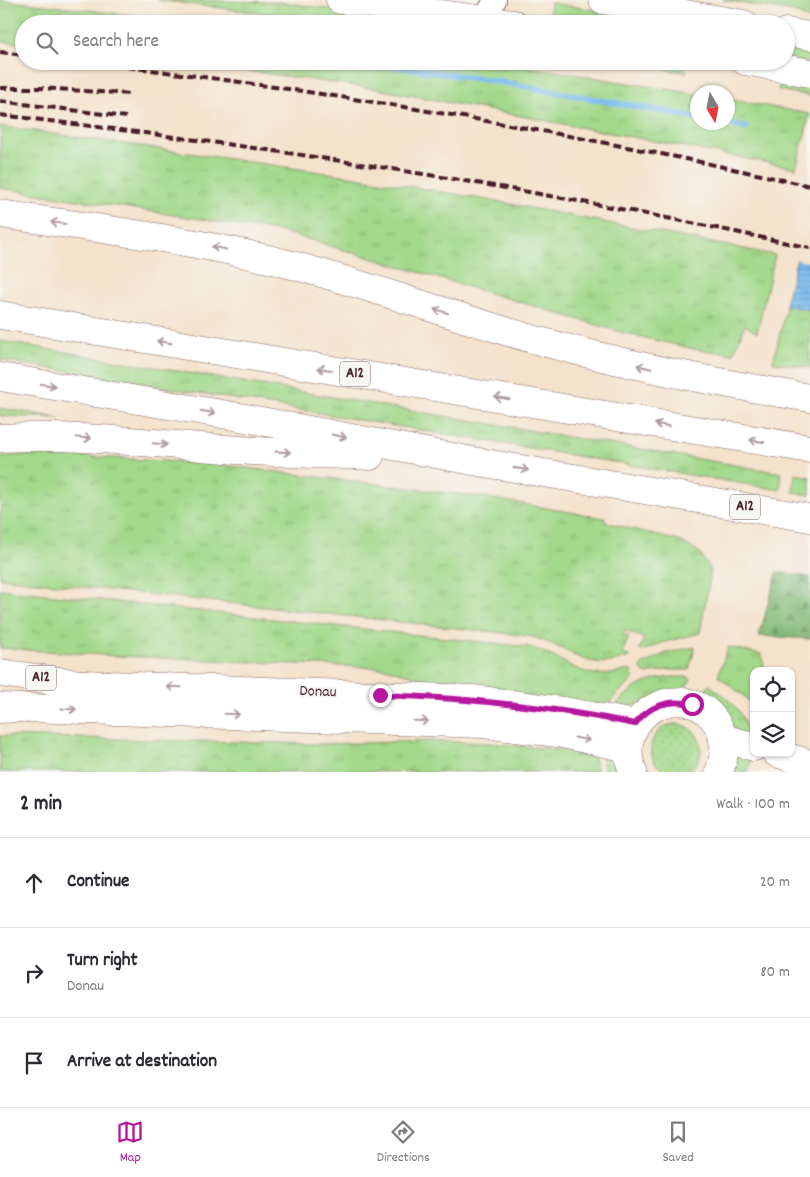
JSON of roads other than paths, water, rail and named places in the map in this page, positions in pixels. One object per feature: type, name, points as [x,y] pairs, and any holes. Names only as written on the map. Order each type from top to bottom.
[{"type":"main road","points":[[340,0],[486,6],[500,15]]},
{"type":"main road","points":[[603,0],[691,15]]},
{"type":"main road","points":[[795,34],[810,36]]},
{"type":"main road","points":[[794,70],[810,73]]},
{"type":"main road","points":[[0,214],[187,243],[266,259],[340,279],[488,326],[572,350],[683,376],[807,397]]},
{"type":"main road","name":"A12","points":[[0,315],[806,449]]},
{"type":"main road","name":"A12","points":[[0,377],[240,417],[473,461],[801,516]]},
{"type":"main road","name":"A12","points":[[0,438],[25,436],[86,438],[234,450],[473,461]]},
{"type":"main road","name":"A12","points":[[0,673],[82,684]]},
{"type":"main road","name":"Donau","points":[[0,681],[475,699],[564,711],[632,748]]},
{"type":"main road","points":[[632,748],[652,708],[668,702],[684,702],[699,708],[712,717],[720,731],[723,738],[724,755],[719,772]]},
{"type":"main road","name":"Donau","points":[[7,708],[483,724],[558,733],[632,748]]},
{"type":"main road","points":[[723,738],[750,746]]},
{"type":"main road","points":[[788,757],[810,764]]},
{"type":"water","points":[[810,206],[810,238],[804,262],[810,264],[810,310],[785,305]]},
{"type":"waterway","points":[[419,70],[501,82],[690,117]]},
{"type":"waterway","points":[[735,125],[746,128]]},
{"type":"railway","points":[[0,52],[15,54]]},
{"type":"railway","points":[[149,70],[355,99],[538,130],[629,147],[810,186]]},
{"type":"railway","points":[[0,88],[40,88],[130,94]]},
{"type":"railway","points":[[0,101],[126,117]]},
{"type":"railway","points":[[0,115],[204,141],[407,171],[609,207],[810,248]]}]
